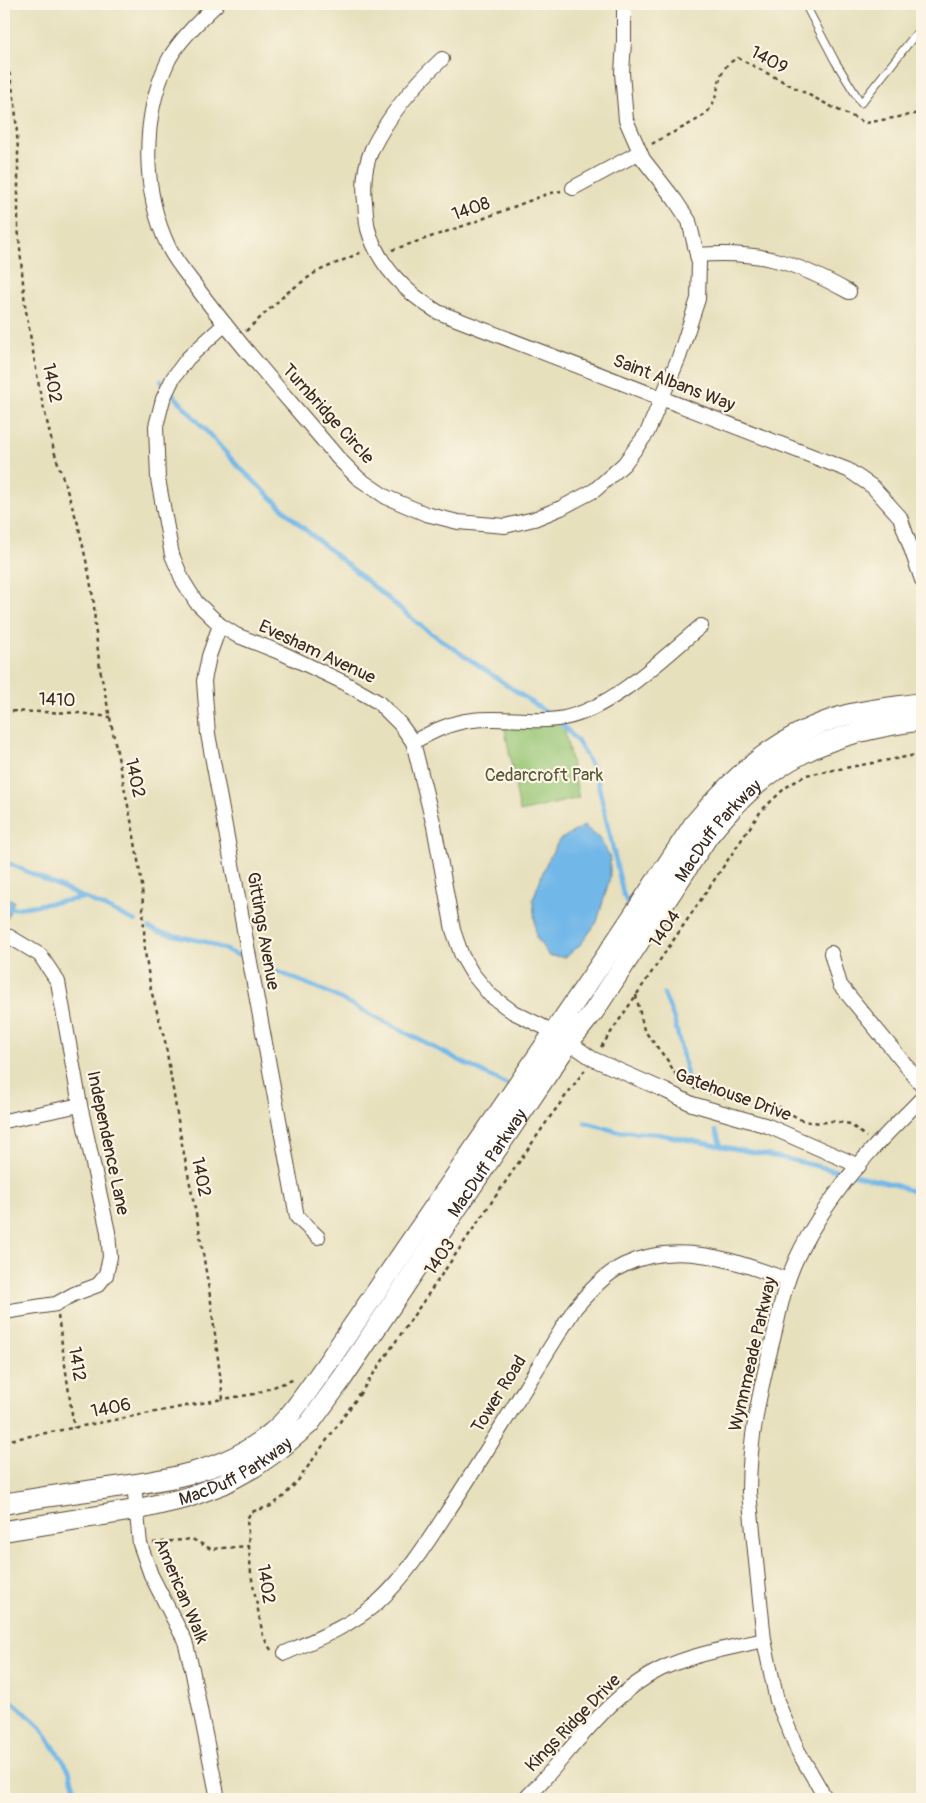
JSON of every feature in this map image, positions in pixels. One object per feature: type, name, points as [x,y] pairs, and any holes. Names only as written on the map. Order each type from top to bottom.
[{"type":"street","name":"Turnbridge Circle","points":[[217,4],[196,23],[168,60],[158,91],[152,120],[148,156],[149,185],[157,216],[170,250],[225,324],[338,458],[358,478],[386,496],[418,511],[458,522],[505,526],[534,519],[561,508],[595,490],[624,464],[648,433],[680,357],[698,300],[699,263],[689,221],[640,152],[626,120],[622,73],[624,4]]},
{"type":"street","name":"Saint Albans Way","points":[[442,59],[420,80],[386,126],[371,151],[364,187],[368,228],[377,250],[394,276],[408,291],[438,312],[848,470],[874,487],[900,517],[922,580]]},
{"type":"street","points":[[573,188],[640,152]]},
{"type":"street","points":[[697,255],[715,253],[760,256],[792,264],[820,276],[849,292]]},
{"type":"street","name":"Evesham Avenue","points":[[225,324],[188,358],[172,380],[164,398],[156,426],[158,479],[172,555],[183,582],[196,602],[220,625],[236,635],[284,654],[343,682],[378,702],[400,724],[413,742],[434,826],[452,930],[462,956],[472,973],[490,995],[514,1012],[562,1037]]},
{"type":"street","name":"Gittings Avenue","points":[[220,625],[209,656],[204,681],[208,734],[297,1217],[318,1237]]},
{"type":"street","points":[[413,742],[453,723],[474,720],[564,718],[602,703],[616,695],[653,667],[701,626]]},
{"type":"street","name":"MacDuff Parkway","points":[[4,1531],[135,1510],[186,1498],[223,1484],[254,1467],[309,1424],[341,1380],[562,1037],[694,824],[710,805],[747,768],[768,751],[785,741],[830,721],[866,712],[922,703]]},
{"type":"street","name":"MacDuff Parkway","points":[[4,1504],[190,1474],[212,1468],[269,1436],[293,1412],[562,1037],[594,1010],[708,836],[724,817],[762,779],[796,756],[814,747],[849,734],[922,720]]},
{"type":"street","name":"Independence Lane","points":[[4,936],[10,937],[40,955],[58,982],[80,1105],[108,1232],[110,1257],[106,1275],[98,1285],[74,1294],[56,1304],[4,1312]]},
{"type":"street","points":[[831,952],[840,985],[922,1085]]},
{"type":"street","name":"Gatehouse Drive","points":[[562,1037],[593,1059],[692,1104],[768,1126],[859,1166]]},
{"type":"street","name":"Wynnmeade Parkway","points":[[826,1799],[798,1751],[777,1701],[764,1640],[750,1522],[749,1471],[756,1409],[788,1280],[815,1225],[838,1190],[879,1142],[922,1098]]},
{"type":"street","points":[[4,1121],[80,1105]]},
{"type":"street","name":"Tower Road","points":[[285,1653],[349,1624],[378,1602],[400,1579],[429,1540],[575,1308],[604,1278],[623,1265],[641,1258],[685,1253],[706,1255],[749,1266],[788,1280]]},
{"type":"street","name":"American Walk","points":[[134,1484],[135,1510],[140,1544],[151,1576],[185,1641],[218,1799]]},
{"type":"street","name":"Kings Ridge Drive","points":[[530,1798],[574,1743],[619,1697],[639,1682],[681,1660],[764,1640]]},
{"type":"lane","points":[[805,4],[835,61],[861,103],[915,35]]},
{"type":"path","name":"1402","points":[[4,57],[15,103],[18,151],[18,226],[25,305],[42,402],[54,450],[78,524],[90,574],[100,669],[133,830],[142,885],[144,942],[151,990],[165,1041],[210,1292],[223,1399]]},
{"type":"path","name":"1409","points":[[640,152],[708,112],[714,100],[721,73],[729,62],[738,58],[866,123],[920,114],[922,111]]},
{"type":"path","name":"1408","points":[[238,339],[288,292],[316,272],[377,250],[469,224],[546,194],[573,188]]},
{"type":"path","name":"1410","points":[[4,711],[79,713],[110,717]]},
{"type":"path","name":"1404","points":[[593,1059],[761,811],[785,788],[806,775],[922,754]]},
{"type":"path","points":[[636,995],[644,1030],[668,1061],[682,1084]]},
{"type":"path","name":"1403","points":[[359,1396],[544,1125],[593,1059]]},
{"type":"path","points":[[690,1087],[724,1097],[774,1104],[803,1120],[820,1124],[832,1121],[850,1124],[864,1137],[879,1142]]},
{"type":"path","name":"1412","points":[[56,1304],[74,1428]]},
{"type":"path","points":[[223,1399],[254,1394],[298,1378]]},
{"type":"path","points":[[341,1380],[359,1396]]},
{"type":"path","name":"1402","points":[[285,1653],[274,1654],[263,1636],[250,1574],[247,1519],[251,1512],[271,1506],[283,1497],[307,1469],[359,1396]]},
{"type":"path","name":"1406","points":[[4,1441],[223,1399]]},
{"type":"path","points":[[140,1544],[192,1539],[211,1549],[249,1546]]},
{"type":"green space","name":"Cedarcroft Park","points":[[563,723],[579,798],[520,812],[504,724]]},
{"type":"water","points":[[584,826],[600,839],[610,857],[610,878],[597,922],[581,944],[566,957],[549,956],[536,937],[533,899],[546,864],[559,840]]},
{"type":"water","points":[[4,896],[14,901],[4,926]]},
{"type":"waterway","points":[[161,381],[237,465],[300,525],[421,626],[552,716]]},
{"type":"waterway","points":[[560,722],[578,742],[596,774],[623,893],[629,908]]},
{"type":"waterway","points":[[4,861],[135,921]]},
{"type":"waterway","points":[[11,909],[84,898]]},
{"type":"waterway","points":[[149,928],[206,942],[238,955]]},
{"type":"waterway","points":[[262,965],[327,992],[507,1085]]},
{"type":"waterway","points":[[664,994],[674,1019],[688,1079]]},
{"type":"waterway","points":[[585,1122],[615,1131],[658,1134],[787,1159],[893,1184],[922,1195]]},
{"type":"waterway","points":[[716,1131],[721,1146]]},
{"type":"waterway","points":[[4,1694],[40,1726],[69,1770],[78,1799]]}]
